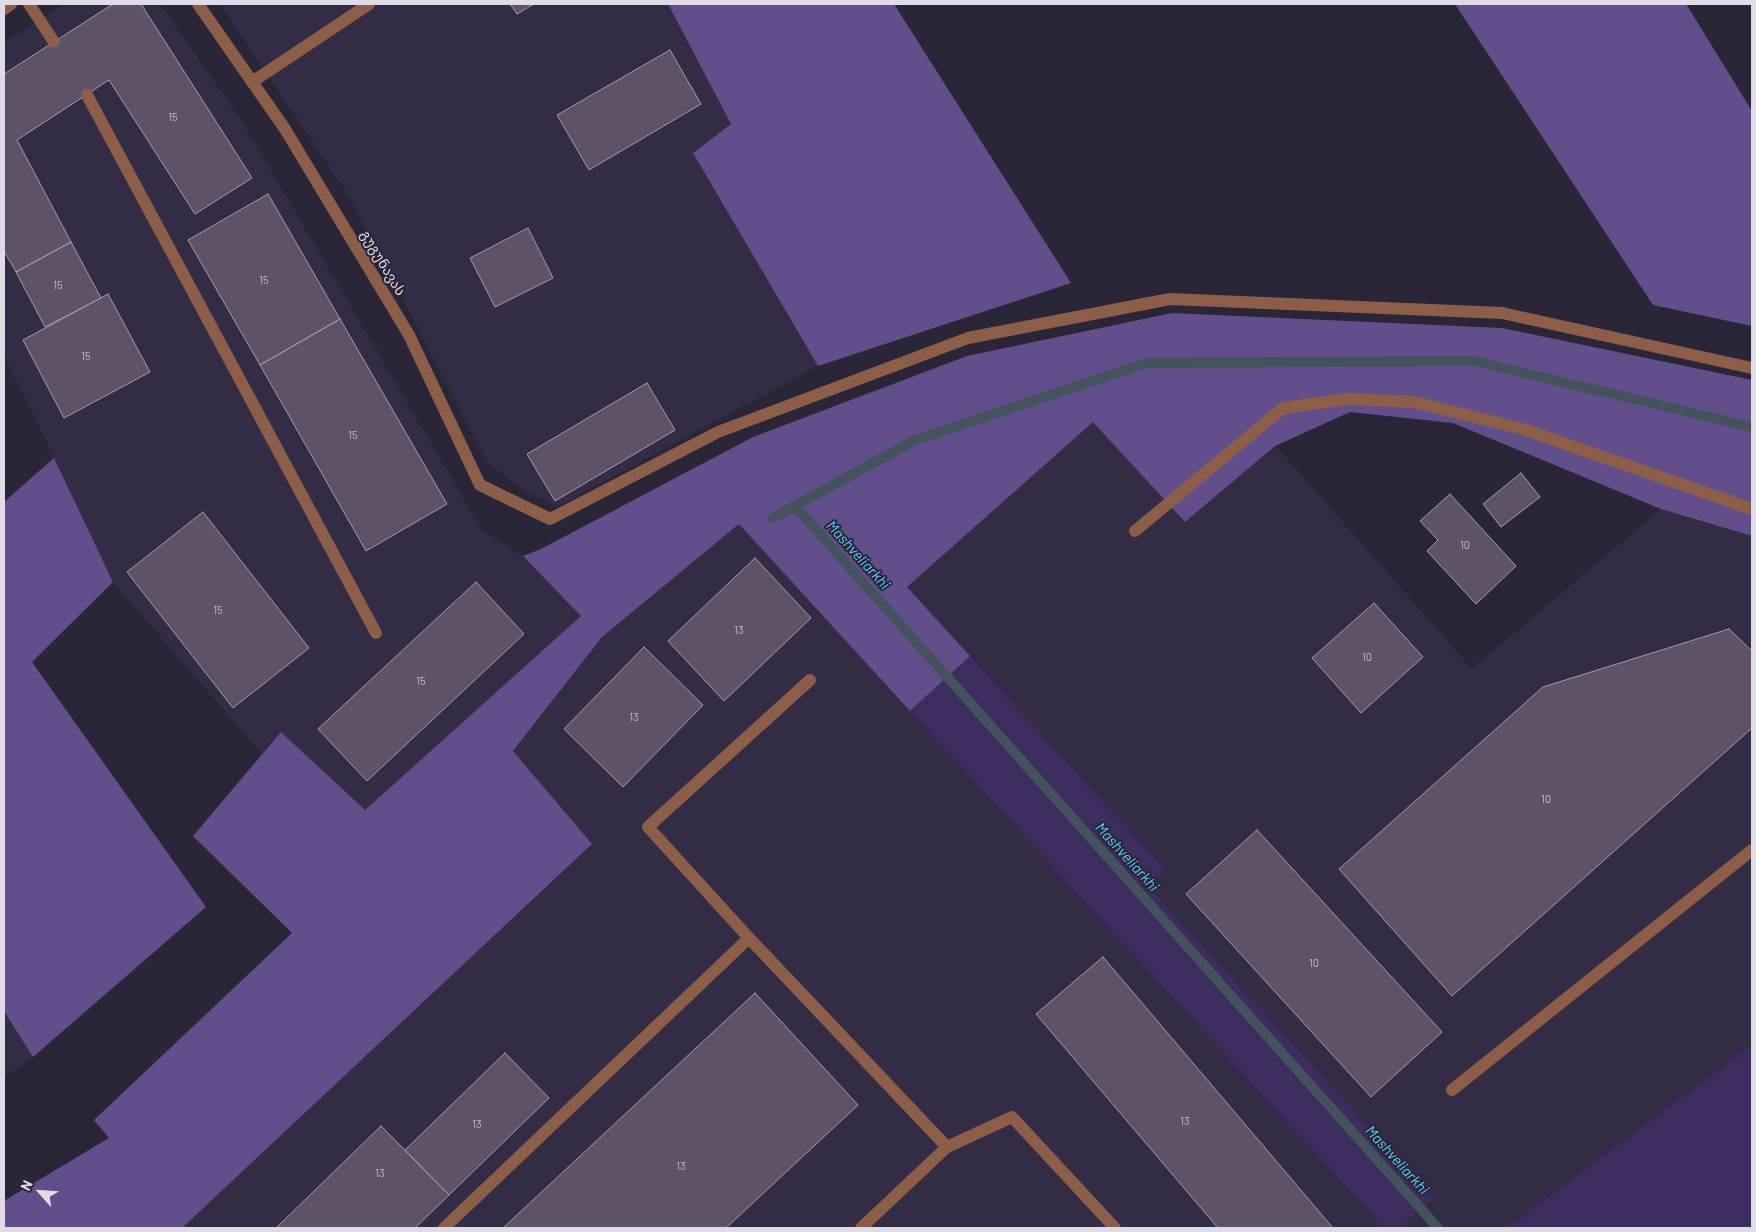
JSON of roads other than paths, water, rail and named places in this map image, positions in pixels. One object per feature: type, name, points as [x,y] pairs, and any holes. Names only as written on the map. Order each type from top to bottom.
[{"type":"street","points":[[4,9],[11,4]]},
{"type":"street","points":[[29,4],[54,42]]},
{"type":"street","name":"გუგუნავას","points":[[198,4],[285,129],[409,334],[480,485],[550,519],[718,432],[968,338],[1170,298],[1502,313],[1752,368]]},
{"type":"street","points":[[252,82],[369,4]]},
{"type":"street","points":[[87,95],[376,633]]},
{"type":"street","points":[[1135,531],[1283,408],[1347,400],[1414,402],[1523,429],[1752,509]]},
{"type":"street","points":[[810,680],[648,827],[749,938],[947,1147]]},
{"type":"street","points":[[1452,1090],[1752,850]]},
{"type":"street","points":[[444,1228],[749,938]]},
{"type":"street","points":[[861,1228],[947,1147],[1012,1117],[1115,1228]]},
{"type":"waterway","points":[[773,518],[915,440],[1146,363],[1474,361],[1752,427]]},
{"type":"waterway","name":"Mashveliarkhi","points":[[795,506],[1438,1228]]}]
